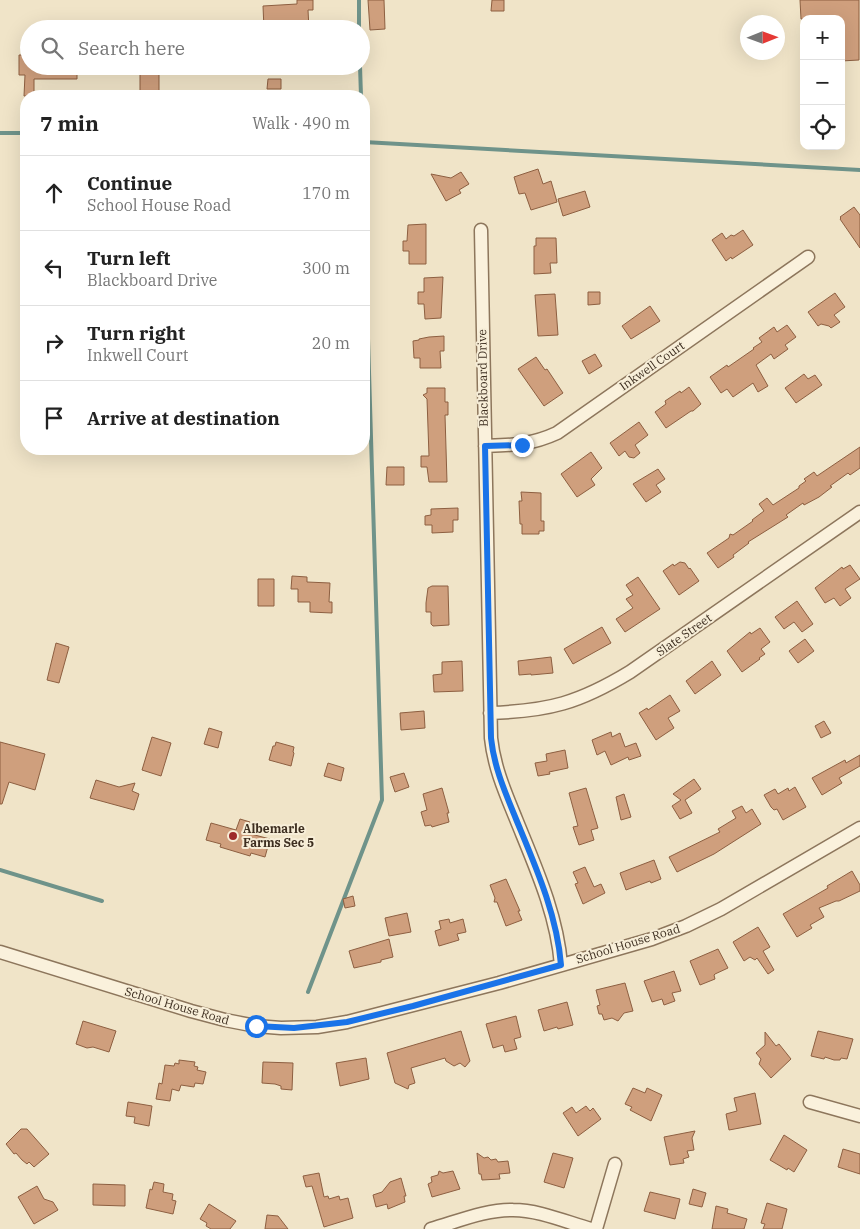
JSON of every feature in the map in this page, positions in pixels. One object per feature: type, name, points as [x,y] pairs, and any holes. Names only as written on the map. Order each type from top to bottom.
[{"type":"street","name":"Blackboard Drive","points":[[481,230],[491,738],[496,768],[549,904],[557,932],[561,965]]},
{"type":"street","name":"Inkwell Court","points":[[485,446],[522,445],[557,433],[808,257]]},
{"type":"street","name":"Slate Street","points":[[490,713],[526,712],[562,705],[606,687],[860,512]]},
{"type":"street","name":"School House Road","points":[[0,952],[191,1012],[256,1026],[281,1028],[317,1027],[347,1022],[442,999],[652,939],[686,926],[721,909],[860,828]]},
{"type":"street","points":[[810,1102],[860,1116]]},
{"type":"street","points":[[596,1229],[615,1164]]},
{"type":"street","points":[[430,1229],[491,1212],[512,1210],[542,1214],[591,1229]]},
{"type":"building","points":[[297,0],[313,0],[313,10],[308,10],[309,20],[264,20],[263,6],[297,4]]},
{"type":"building","points":[[368,0],[384,0],[385,29],[370,30]]},
{"type":"building","points":[[492,0],[504,0],[504,11],[491,11]]},
{"type":"building","points":[[800,0],[859,0],[859,60],[845,61],[845,15],[801,15]]},
{"type":"building","points":[[19,55],[20,55],[20,75]]},
{"type":"building","points":[[25,75],[77,75],[77,79],[34,79],[34,90],[24,90]]},
{"type":"building","points":[[140,75],[159,75],[159,90],[140,90]]},
{"type":"building","points":[[268,79],[281,79],[281,89],[267,89]]},
{"type":"building","points":[[538,169],[543,184],[551,181],[557,202],[531,210],[525,193],[519,194],[514,177]]},
{"type":"building","points":[[461,172],[469,184],[459,190],[461,193],[446,201],[431,174],[451,178]]},
{"type":"building","points":[[585,191],[590,207],[563,216],[558,199]]},
{"type":"building","points":[[854,207],[860,215],[860,248],[840,219],[840,217]]},
{"type":"building","points":[[426,224],[426,264],[409,264],[409,251],[403,251],[403,241],[407,241],[408,225]]},
{"type":"building","points":[[743,230],[753,245],[726,261],[712,240],[722,233],[726,239]]},
{"type":"building","points":[[536,238],[556,238],[557,263],[550,263],[551,273],[534,274],[534,246],[536,246]]},
{"type":"building","points":[[443,277],[441,318],[425,319],[424,304],[418,304],[418,292],[424,292],[424,278]]},
{"type":"building","points":[[588,292],[600,292],[600,304],[588,305]]},
{"type":"building","points":[[835,293],[845,307],[834,315],[840,322],[831,328],[821,324],[818,326],[808,312]]},
{"type":"building","points":[[555,294],[558,335],[538,336],[535,295]]},
{"type":"building","points":[[650,306],[660,321],[631,339],[622,326]]},
{"type":"building","points":[[787,325],[796,337],[785,345],[788,349],[774,359],[771,354],[756,365],[768,386],[758,392],[753,383],[733,397],[727,389],[721,393],[710,377],[754,349],[762,342],[759,338],[774,327],[777,332]]},
{"type":"building","points":[[444,336],[444,351],[440,351],[441,368],[420,368],[420,358],[414,358],[413,341]]},
{"type":"building","points":[[595,354],[602,366],[589,374],[582,361]]},
{"type":"building","points":[[536,357],[545,370],[547,369],[563,393],[544,406],[518,369]]},
{"type":"building","points":[[804,374],[808,379],[815,375],[822,385],[796,403],[785,388]]},
{"type":"building","points":[[689,387],[701,404],[666,428],[655,412],[666,404],[665,401]]},
{"type":"building","points":[[427,388],[445,388],[445,402],[448,402],[448,415],[445,415],[447,482],[429,482],[427,467],[421,467],[421,456],[429,456],[427,399],[423,395],[427,393]]},
{"type":"building","points":[[639,422],[648,435],[635,445],[640,453],[634,458],[629,457],[625,451],[619,456],[610,443]]},
{"type":"building","points":[[860,447],[860,468],[850,475],[848,473],[819,497],[804,505],[803,503],[786,515],[788,517],[748,542],[733,555],[734,557],[718,568],[707,553],[729,538],[730,534],[733,535],[764,511],[759,504],[767,498],[773,505],[799,488],[806,481],[804,479],[814,472],[817,476]]},
{"type":"building","points":[[591,452],[602,468],[591,479],[595,485],[577,497],[561,474]]},
{"type":"building","points":[[387,467],[404,467],[404,485],[386,485]]},
{"type":"building","points":[[658,469],[665,479],[656,485],[661,492],[646,502],[633,484]]},
{"type":"building","points":[[521,492],[541,493],[541,521],[544,521],[544,531],[539,531],[539,534],[522,534],[519,501],[522,501]]},
{"type":"building","points":[[458,508],[458,520],[453,520],[453,532],[432,533],[432,525],[425,525],[425,516],[431,515],[431,509]]},
{"type":"building","points":[[680,562],[685,563],[690,568],[699,581],[679,595],[663,571],[673,564],[674,566]]},
{"type":"building","points":[[850,565],[860,579],[845,589],[851,598],[840,606],[834,598],[825,603],[815,588],[842,567],[843,569]]},
{"type":"building","points":[[292,576],[307,577],[307,582],[330,583],[329,602],[332,602],[332,613],[310,612],[310,602],[298,602],[298,589],[291,589]]},
{"type":"building","points":[[638,577],[660,609],[625,632],[616,619],[633,608],[626,599],[633,595],[626,585]]},
{"type":"building","points":[[258,579],[274,579],[274,606],[258,606]]},
{"type":"building","points":[[432,586],[448,586],[449,625],[433,626],[431,624],[431,612],[426,612],[426,603],[428,588]]},
{"type":"building","points":[[797,601],[813,624],[802,632],[794,622],[784,629],[775,617]]},
{"type":"building","points":[[602,627],[611,643],[573,664],[564,649]]},
{"type":"building","points":[[760,628],[770,642],[761,649],[765,654],[742,672],[727,651],[750,632],[751,634]]},
{"type":"building","points":[[805,639],[814,651],[798,663],[789,651]]},
{"type":"building","points":[[56,643],[69,647],[59,683],[47,680]]},
{"type":"building","points":[[551,657],[553,673],[519,675],[518,661]]},
{"type":"building","points":[[462,661],[463,691],[434,692],[433,675],[442,674],[442,662]]},
{"type":"building","points":[[712,661],[721,675],[695,694],[686,681]]},
{"type":"building","points":[[670,695],[680,711],[668,718],[674,728],[656,740],[639,713],[647,708],[648,710]]},
{"type":"building","points":[[424,711],[425,728],[401,730],[400,713]]},
{"type":"building","points":[[824,721],[831,733],[821,738],[815,726]]},
{"type":"building","points":[[209,728],[222,732],[218,748],[204,744]]},
{"type":"building","points":[[611,732],[612,737],[620,733],[625,747],[636,743],[641,756],[629,760],[628,757],[611,765],[605,751],[597,755],[592,740]]},
{"type":"building","points":[[152,737],[171,743],[161,776],[142,770]]},
{"type":"building","points":[[0,742],[45,754],[35,790],[9,782],[2,804],[0,804]]},
{"type":"building","points":[[276,742],[294,747],[291,766],[269,760]]},
{"type":"building","points":[[565,750],[568,768],[538,776],[535,763],[547,761],[546,754]]},
{"type":"building","points":[[860,755],[860,766],[839,778],[842,783],[822,795],[812,778],[845,760],[846,763]]},
{"type":"building","points":[[328,763],[344,768],[341,781],[324,776]]},
{"type":"building","points":[[404,773],[409,787],[395,792],[390,777]]},
{"type":"building","points":[[694,779],[701,789],[685,800],[692,813],[680,819],[672,806],[681,800],[673,794]]},
{"type":"building","points":[[96,780],[119,787],[135,783],[132,791],[139,794],[134,810],[90,798]]},
{"type":"building","points":[[795,787],[806,807],[783,820],[777,809],[774,810],[771,807],[764,795],[775,789],[778,794],[788,788],[789,791]]},
{"type":"building","points":[[442,788],[449,813],[447,813],[449,822],[432,827],[431,825],[425,826],[421,812],[427,810],[423,794]]},
{"type":"building","points":[[586,788],[598,828],[591,830],[594,840],[579,845],[573,827],[578,826],[569,793]]},
{"type":"building","points":[[624,794],[631,817],[621,820],[616,797]]},
{"type":"building","points":[[742,806],[746,813],[752,809],[761,824],[714,854],[677,872],[669,857],[720,832],[718,829],[736,818],[732,811]]},
{"type":"building","name":"Albemarle Farms Sec 5","points":[[240,819],[250,822],[247,833],[270,839],[265,857],[251,853],[250,856],[220,847],[221,844],[206,840],[211,823],[236,830]]},
{"type":"building","points":[[654,860],[661,879],[626,890],[620,873]]},
{"type":"building","points":[[585,867],[594,887],[601,884],[605,893],[583,904],[575,884],[578,883],[573,872]]},
{"type":"building","points":[[852,871],[860,885],[860,891],[819,908],[824,917],[810,925],[812,928],[797,937],[783,914],[828,888],[827,886]]},
{"type":"building","points":[[506,879],[522,920],[506,926],[497,902],[494,902],[495,898],[490,885]]},
{"type":"building","points":[[353,896],[355,906],[345,908],[343,899]]},
{"type":"building","points":[[407,913],[411,932],[389,936],[385,918]]},
{"type":"building","points":[[449,919],[450,923],[463,919],[466,932],[457,934],[459,940],[439,946],[435,931],[441,929],[439,921]]},
{"type":"building","points":[[758,927],[770,947],[763,951],[774,970],[768,974],[757,958],[755,960],[750,957],[744,961],[733,942]]},
{"type":"building","points":[[389,939],[393,957],[381,960],[381,962],[354,968],[349,951]]},
{"type":"building","points":[[718,949],[728,968],[715,974],[715,979],[700,985],[690,961]]},
{"type":"building","points":[[674,971],[681,991],[672,993],[675,1001],[664,1005],[662,999],[652,1002],[644,981]]},
{"type":"building","points":[[625,983],[633,1011],[624,1013],[618,1021],[612,1018],[604,1020],[602,1014],[599,1014],[597,1006],[600,1005],[596,990]]},
{"type":"building","points":[[567,1002],[573,1025],[544,1031],[538,1010]]},
{"type":"building","points":[[516,1016],[521,1037],[514,1039],[517,1049],[505,1052],[503,1045],[493,1048],[486,1024]]},
{"type":"building","points":[[83,1021],[116,1031],[109,1052],[76,1044]]},
{"type":"building","points":[[461,1031],[470,1061],[465,1067],[460,1063],[454,1066],[446,1061],[445,1058],[411,1068],[415,1083],[409,1085],[408,1089],[395,1083],[387,1053]]},
{"type":"building","points":[[818,1031],[853,1039],[847,1059],[834,1060],[811,1056]]},
{"type":"building","points":[[765,1032],[776,1046],[779,1044],[791,1059],[771,1078],[759,1064],[761,1059],[756,1053],[765,1045]]},
{"type":"building","points":[[366,1058],[369,1079],[340,1086],[336,1063]]},
{"type":"building","points":[[179,1060],[195,1062],[194,1066],[198,1067],[197,1070],[206,1072],[203,1084],[195,1083],[194,1087],[181,1085],[179,1091],[172,1089],[170,1101],[156,1099],[159,1083],[162,1084],[165,1065],[174,1066],[175,1063],[179,1064]]},
{"type":"building","points":[[263,1062],[293,1063],[292,1090],[281,1089],[281,1086],[275,1084],[262,1083]]},
{"type":"building","points":[[633,1088],[645,1093],[647,1088],[662,1095],[651,1121],[630,1110],[632,1107],[625,1104]]},
{"type":"building","points":[[755,1093],[761,1124],[729,1130],[726,1114],[737,1111],[734,1098]]},
{"type":"building","points":[[128,1102],[152,1106],[149,1126],[134,1123],[135,1117],[126,1116]]},
{"type":"building","points":[[586,1106],[590,1111],[593,1108],[601,1119],[578,1136],[563,1113],[572,1107],[576,1113]]},
{"type":"building","points":[[21,1129],[27,1129],[49,1154],[34,1167],[29,1162],[27,1164],[16,1153],[14,1154],[6,1144]]},
{"type":"building","points":[[695,1131],[692,1138],[694,1150],[687,1151],[689,1157],[683,1159],[684,1163],[670,1165],[664,1137]]},
{"type":"building","points":[[784,1135],[807,1150],[794,1172],[770,1160]]},
{"type":"building","points":[[843,1149],[860,1154],[860,1174],[838,1167]]},
{"type":"building","points":[[477,1153],[484,1158],[496,1159],[498,1162],[508,1161],[510,1173],[499,1174],[500,1179],[482,1180],[481,1174],[479,1174]]},
{"type":"building","points":[[553,1153],[573,1158],[564,1188],[544,1182]]},
{"type":"building","points":[[439,1171],[443,1173],[453,1171],[460,1189],[432,1197],[428,1184],[432,1182],[431,1177],[438,1175]]},
{"type":"building","points":[[319,1173],[324,1197],[328,1196],[329,1199],[339,1196],[340,1200],[348,1198],[353,1218],[324,1227],[312,1186],[306,1187],[303,1176]]},
{"type":"building","points":[[401,1178],[406,1196],[404,1196],[405,1202],[388,1209],[387,1204],[376,1207],[373,1195],[382,1192],[390,1182]]},
{"type":"building","points":[[154,1182],[164,1184],[163,1192],[173,1194],[172,1200],[176,1201],[173,1214],[146,1208],[150,1189],[152,1190]]},
{"type":"building","points":[[93,1184],[125,1185],[125,1206],[93,1205]]},
{"type":"building","points":[[37,1186],[44,1199],[53,1202],[58,1210],[34,1224],[18,1197]]},
{"type":"building","points":[[693,1189],[706,1193],[702,1207],[689,1204]]},
{"type":"building","points":[[650,1192],[680,1199],[675,1219],[644,1211]]},
{"type":"building","points":[[767,1203],[787,1209],[782,1229],[763,1229],[765,1224],[761,1223]]},
{"type":"building","points":[[209,1204],[236,1221],[230,1229],[211,1229],[206,1226],[207,1223],[200,1219]]},
{"type":"building","points":[[716,1206],[728,1209],[727,1213],[747,1219],[744,1229],[712,1229]]},
{"type":"building","points":[[267,1215],[278,1216],[288,1229],[265,1229]]},
{"type":"waterway","points":[[359,0],[359,20]]},
{"type":"waterway","points":[[360,75],[361,90]]},
{"type":"waterway","points":[[0,133],[20,133]]},
{"type":"waterway","points":[[370,142],[860,170]]},
{"type":"waterway","points":[[308,992],[382,800],[370,405]]},
{"type":"waterway","points":[[0,870],[102,901]]},
{"type":"place","name":"Albemarle Farms Sec 5","points":[[233,836]]},
{"type":"route","points":[[256,1026],[281,1028],[317,1027],[347,1022],[413,1006],[561,965],[560,946],[549,904],[496,768],[491,738],[485,446],[522,445]]}]
